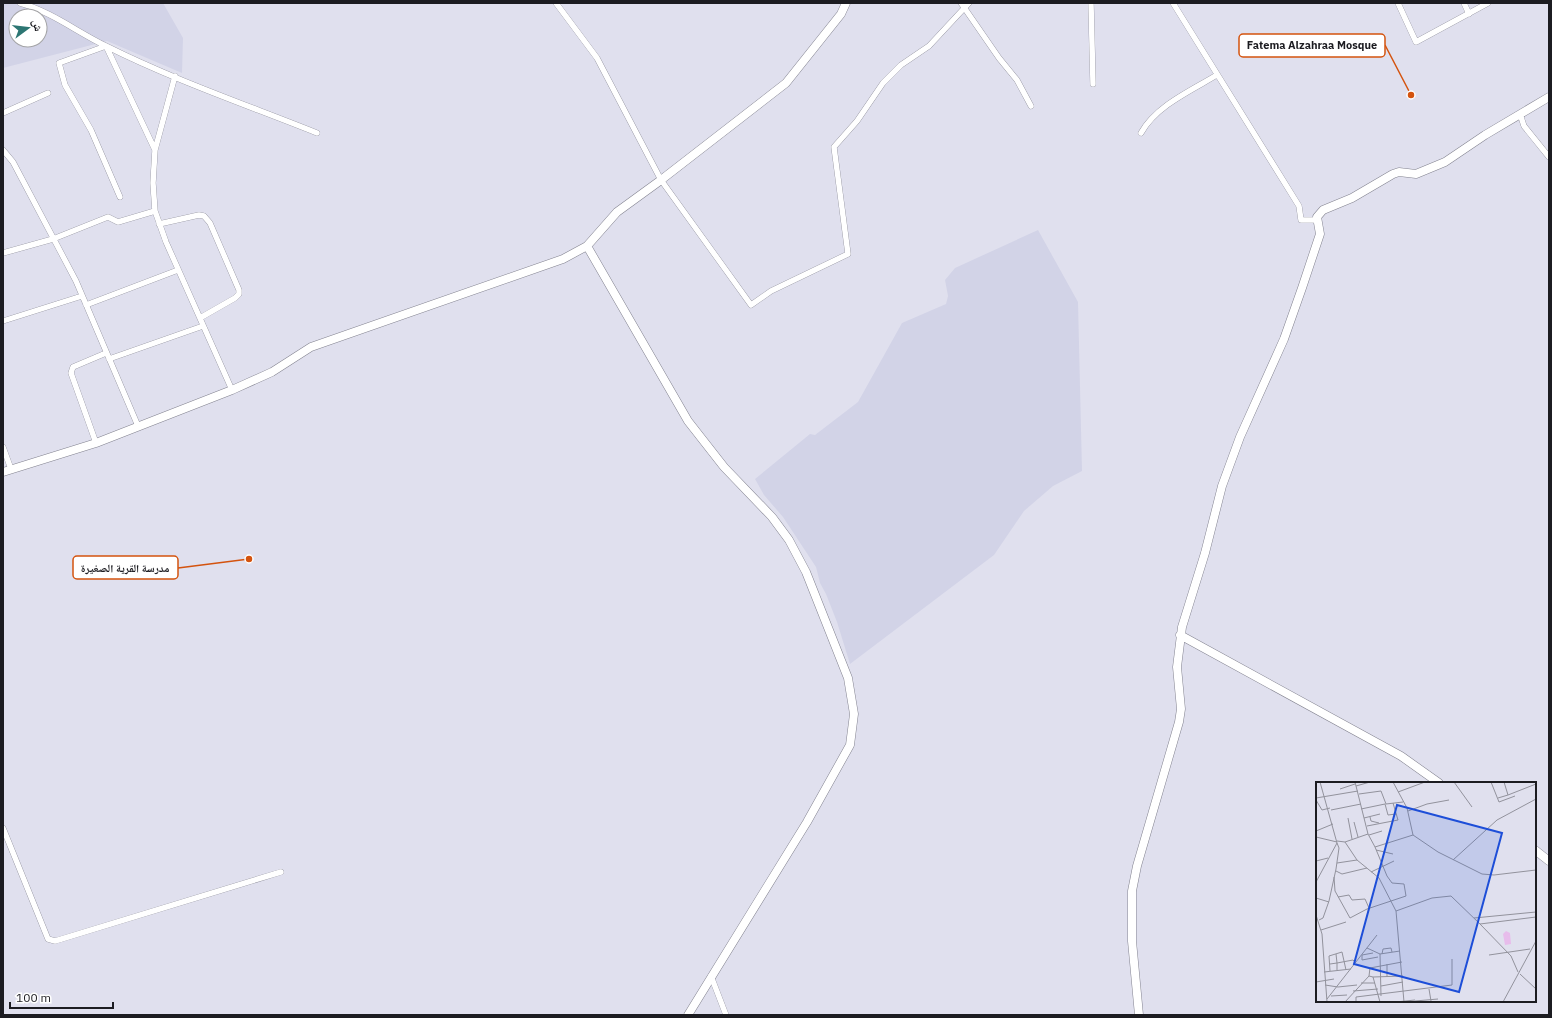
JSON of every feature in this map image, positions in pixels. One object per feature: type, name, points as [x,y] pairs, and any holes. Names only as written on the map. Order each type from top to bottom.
[{"type":"street","points":[[556,3],[597,58],[661,180],[751,305],[771,291],[848,254],[834,147],[857,121],[883,83],[901,66],[929,46],[964,4],[999,58],[1017,80],[1031,106]]},
{"type":"street","points":[[3,447],[7,471],[96,443],[232,390],[272,372],[311,347],[563,259],[587,246],[617,212],[661,180],[786,83],[841,14],[846,3]]},
{"type":"street","points":[[1091,3],[1093,84]]},
{"type":"street","points":[[1173,3],[1299,206],[1301,220],[1317,220]]},
{"type":"street","points":[[1398,3],[1416,42],[1488,3]]},
{"type":"street","points":[[1464,3],[1469,14]]},
{"type":"street","points":[[24,4],[52,15],[106,46],[175,76],[316,133]]},
{"type":"street","points":[[106,46],[155,150]]},
{"type":"street","points":[[106,46],[64,60],[59,63],[58,66],[65,85],[91,130],[120,197]]},
{"type":"street","points":[[1141,133],[1147,122],[1168,104],[1217,75]]},
{"type":"street","points":[[175,76],[155,150],[153,183],[155,211],[178,270],[232,390]]},
{"type":"street","points":[[3,113],[48,93]]},
{"type":"street","points":[[1139,1015],[1132,941],[1132,891],[1137,866],[1182,709],[1178,667],[1180,635],[1205,553],[1222,486],[1240,437],[1284,339],[1320,234],[1317,220],[1320,212],[1366,190],[1393,174],[1399,172],[1416,174],[1445,162],[1549,97]]},
{"type":"street","points":[[1520,114],[1524,126],[1549,157]]},
{"type":"street","points":[[3,150],[13,162],[82,296],[138,426]]},
{"type":"street","points":[[3,253],[53,239],[108,217],[118,222],[155,211]]},
{"type":"street","points":[[160,224],[199,215],[204,216],[210,223],[239,290],[239,294],[235,298],[200,318]]},
{"type":"street","points":[[587,246],[688,421],[724,467],[772,517],[789,540],[806,572],[848,678],[854,714],[850,746],[807,822],[711,975],[688,1015]]},
{"type":"street","points":[[86,305],[178,270]]},
{"type":"street","points":[[3,320],[82,296]]},
{"type":"street","points":[[96,443],[71,373],[73,367],[203,326]]},
{"type":"street","points":[[1180,635],[1401,756],[1438,782]]},
{"type":"street","points":[[3,828],[48,939],[55,942],[282,872]]},
{"type":"street","points":[[1536,851],[1549,861]]},
{"type":"street","points":[[711,975],[726,1015]]},
{"type":"shaded area","points":[[3,3],[163,3],[183,38],[182,73],[107,41],[3,68]]},
{"type":"shaded area","points":[[1038,230],[1078,302],[1082,471],[1053,486],[1024,511],[994,555],[850,664],[837,622],[820,583],[816,567],[783,517],[764,495],[755,479],[810,434],[815,435],[858,402],[902,323],[946,304],[948,296],[945,280],[955,268]]},
{"type":"place","name":"Fatema Alzahraa Mosque","points":[[1411,95]]},
{"type":"place","name":"مدرسة القرية الصغيرة","points":[[249,559]]}]
